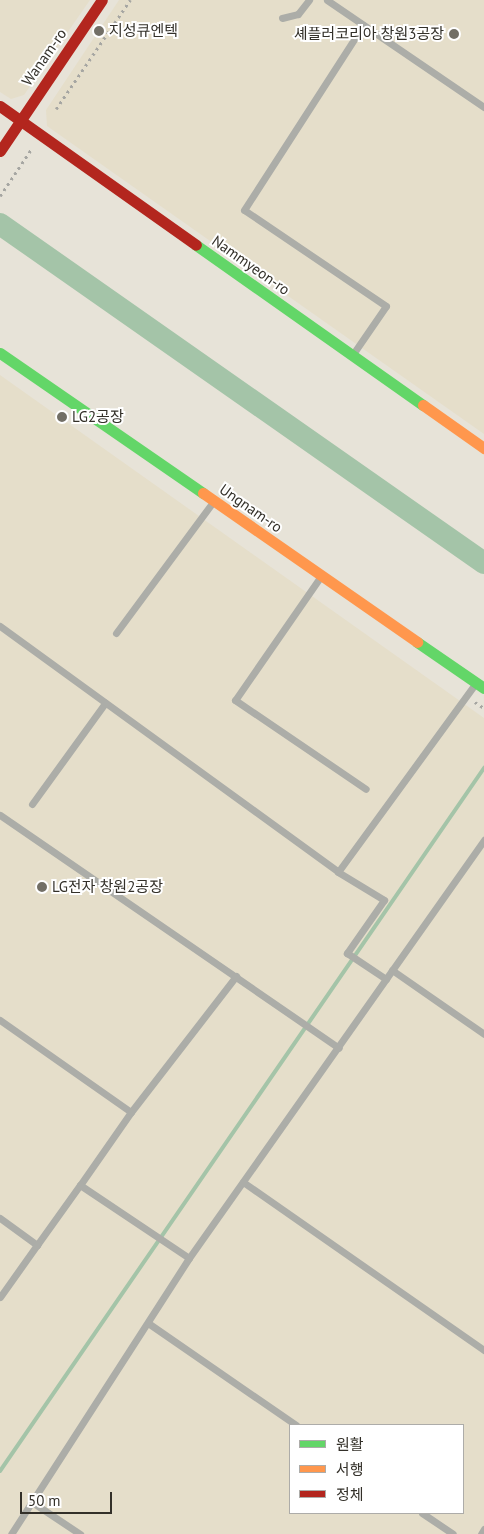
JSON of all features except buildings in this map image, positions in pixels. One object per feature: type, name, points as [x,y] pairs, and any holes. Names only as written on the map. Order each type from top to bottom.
[{"type":"street","name":"Wanam-ro","points":[[0,151],[102,0]]},
{"type":"street","name":"Nammyeon-ro","points":[[0,106],[484,448]]},
{"type":"street","name":"Ungnam-ro","points":[[0,354],[480,686]]},
{"type":"lane","points":[[282,18],[298,14],[310,0]]},
{"type":"lane","points":[[327,0],[484,107]]},
{"type":"lane","points":[[352,355],[386,306],[244,210],[363,25]]},
{"type":"lane","points":[[116,633],[214,501]]},
{"type":"lane","points":[[321,576],[234,700],[366,789]]},
{"type":"lane","points":[[0,626],[338,872],[384,900],[346,953],[386,979]]},
{"type":"lane","points":[[338,872],[480,686]]},
{"type":"lane","points":[[32,804],[105,703]]},
{"type":"lane","points":[[0,815],[339,1048]]},
{"type":"lane","points":[[11,1534],[189,1258],[484,840]]},
{"type":"lane","points":[[392,970],[484,1034]]},
{"type":"lane","points":[[0,1297],[131,1112],[236,976]]},
{"type":"lane","points":[[0,1020],[131,1112]]},
{"type":"lane","points":[[243,1182],[484,1350]]},
{"type":"lane","points":[[80,1185],[189,1258]]},
{"type":"lane","points":[[0,1218],[37,1244]]},
{"type":"lane","points":[[148,1323],[295,1424]]},
{"type":"lane","points":[[32,1502],[80,1534]]},
{"type":"lane","points":[[423,1514],[452,1534]]},
{"type":"lane","points":[[481,1534],[484,1529]]},
{"type":"path","points":[[56,109],[130,0]]},
{"type":"path","points":[[0,196],[35,143]]},
{"type":"shaded area","points":[[0,0],[90,0],[24,95],[11,99],[0,92]]},
{"type":"shaded area","points":[[119,0],[484,0],[484,434],[47,126],[46,110]]},
{"type":"shaded area","points":[[0,375],[484,718],[484,1534],[0,1534]]},
{"type":"waterway","points":[[0,224],[484,563]]},
{"type":"waterway","points":[[0,1471],[484,768]]},
{"type":"traffic: fast","points":[[196,245],[423,405]]},
{"type":"traffic: fast","points":[[0,353],[203,493]]},
{"type":"traffic: fast","points":[[417,642],[484,688]]},
{"type":"traffic: slow","points":[[423,405],[484,448]]},
{"type":"traffic: slow","points":[[203,493],[417,642]]},
{"type":"traffic: jam","points":[[0,151],[102,0]]},
{"type":"traffic: jam","points":[[0,106],[196,245]]},
{"type":"place","name":"지성큐엔텍","points":[[99,31]]},
{"type":"place","name":"셰플러코리아 창원3공장","points":[[454,34]]},
{"type":"place","name":"LG2공장","points":[[62,417]]},
{"type":"place","name":"LG전자 창원2공장","points":[[42,887]]}]
